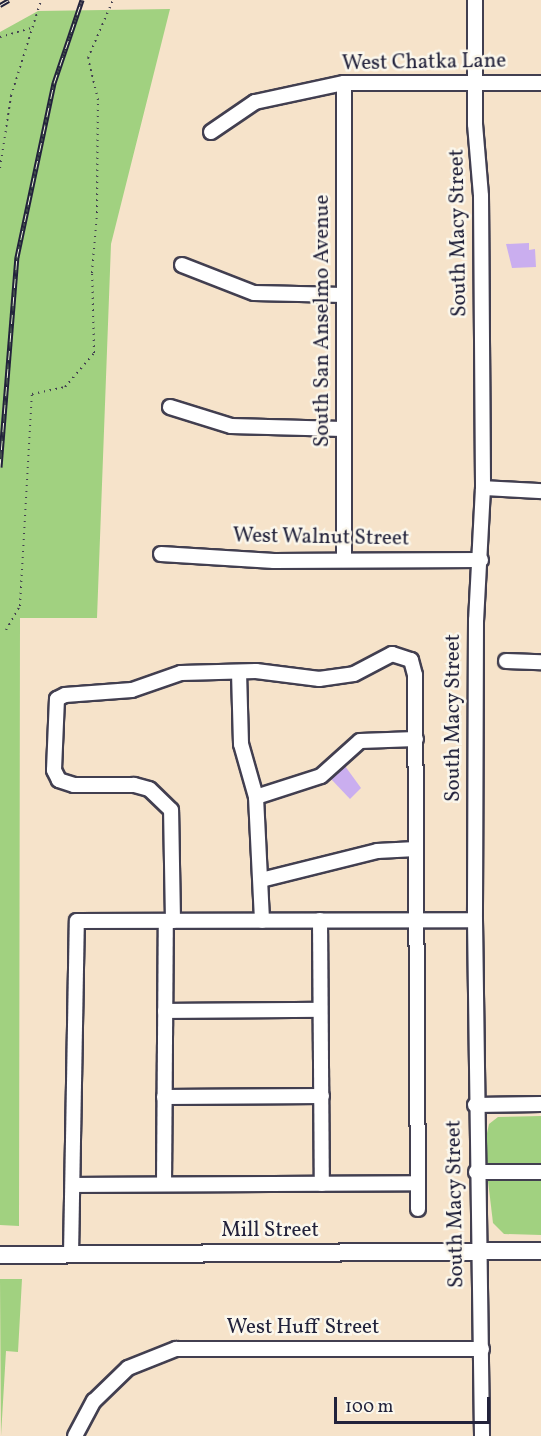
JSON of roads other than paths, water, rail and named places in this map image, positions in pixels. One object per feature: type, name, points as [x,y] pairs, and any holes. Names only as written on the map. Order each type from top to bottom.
[{"type":"main road","name":"Mill Street","points":[[0,1255],[541,1251]]},
{"type":"street","name":"South Macy Street","points":[[475,0],[475,83],[481,170],[483,488],[476,621],[475,920],[475,1105],[477,1251],[482,1349],[482,1436]]},
{"type":"street","name":"West Chatka Lane","points":[[211,132],[255,102],[344,83],[541,83]]},
{"type":"street","name":"South San Anselmo Avenue","points":[[344,83],[344,560]]},
{"type":"street","points":[[182,266],[254,292],[344,295]]},
{"type":"street","points":[[170,407],[231,426],[343,429]]},
{"type":"street","points":[[483,488],[541,491]]},
{"type":"street","name":"West Walnut Street","points":[[161,554],[274,561],[481,560]]},
{"type":"street","points":[[164,1184],[165,1011],[171,810],[149,789],[74,785],[59,780],[54,770],[57,699],[65,695],[132,690],[181,673],[256,670],[319,679],[354,674],[392,654],[402,655],[411,660],[415,675],[418,1209]]},
{"type":"street","points":[[506,662],[541,662]]},
{"type":"street","points":[[239,672],[241,744],[256,797],[262,921]]},
{"type":"street","points":[[256,797],[321,776],[360,741],[416,739]]},
{"type":"street","points":[[261,880],[377,851],[416,849]]},
{"type":"street","points":[[320,920],[322,1184]]},
{"type":"street","points":[[71,1255],[77,921],[475,920]]},
{"type":"street","points":[[165,1011],[320,1010]]},
{"type":"street","points":[[164,1097],[322,1096]]},
{"type":"street","points":[[475,1105],[541,1104]]},
{"type":"street","points":[[476,1172],[541,1172]]},
{"type":"street","points":[[73,1185],[418,1184]]},
{"type":"street","name":"West Huff Street","points":[[75,1436],[94,1401],[128,1368],[176,1349],[482,1349]]},
{"type":"railway","points":[[0,5],[9,0]]},
{"type":"railway","points":[[0,467],[17,257],[54,83],[82,0]]}]
